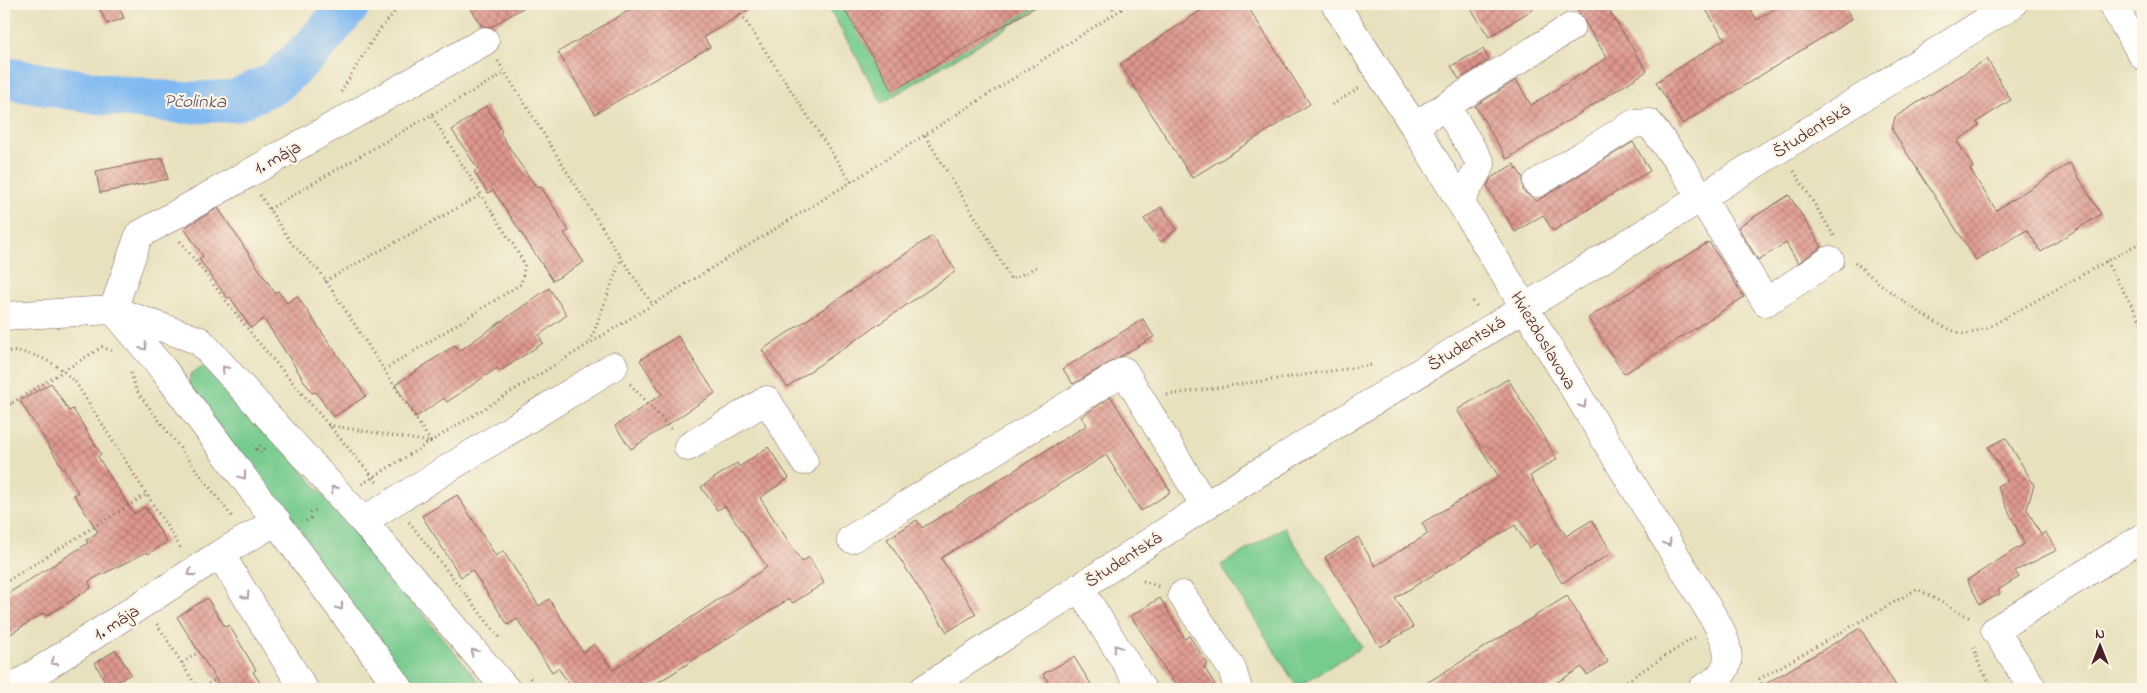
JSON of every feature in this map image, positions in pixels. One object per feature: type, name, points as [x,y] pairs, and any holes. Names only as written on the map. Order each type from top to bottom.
[{"type":"street","name":"Hviezdoslavova","points":[[1334,4],[1414,126],[1728,645],[1728,665],[1709,686]]},
{"type":"street","name":"Študentská","points":[[924,689],[953,681],[1079,587],[1523,307],[2013,4]]},
{"type":"street","points":[[2112,4],[2143,56]]},
{"type":"street","points":[[1414,126],[1571,27]]},
{"type":"street","name":"1. mája","points":[[113,310],[139,234],[485,41]]},
{"type":"street","points":[[1446,106],[1481,164],[1460,202]]},
{"type":"street","points":[[1537,184],[1633,124],[1649,123],[1702,197],[1766,302],[1838,252]]},
{"type":"street","points":[[4,316],[113,310],[200,341],[363,521],[516,681]]},
{"type":"street","points":[[113,310],[163,370],[400,689]]},
{"type":"street","points":[[163,370],[200,341]]},
{"type":"street","points":[[363,521],[614,366]]},
{"type":"street","points":[[851,539],[1124,371],[1206,506]]},
{"type":"street","points":[[688,448],[767,400],[804,461]]},
{"type":"street","name":"1. mája","points":[[11,689],[220,554],[277,521]]},
{"type":"street","points":[[2033,689],[1995,630],[2143,537]]},
{"type":"street","points":[[220,554],[304,689]]},
{"type":"street","points":[[1079,587],[1142,689]]},
{"type":"street","points":[[1182,595],[1232,669],[1238,689]]},
{"type":"path","points":[[336,100],[374,37],[401,4]]},
{"type":"path","points":[[1110,4],[1115,12]]},
{"type":"path","points":[[360,486],[925,136],[1130,4]]},
{"type":"path","points":[[741,14],[851,182]]},
{"type":"path","points":[[485,41],[621,258],[653,305]]},
{"type":"path","points":[[269,209],[505,73]]},
{"type":"path","points":[[384,370],[521,284],[525,264],[431,115]]},
{"type":"path","points":[[925,136],[987,236],[1011,280],[1036,267]]},
{"type":"path","points":[[1795,173],[1838,252],[1938,324],[1965,334],[1987,328],[2143,241]]},
{"type":"path","points":[[256,188],[292,244],[326,281],[431,442]]},
{"type":"path","points":[[326,281],[481,195]]},
{"type":"path","points":[[176,236],[254,337],[374,478]]},
{"type":"path","points":[[590,343],[621,258]]},
{"type":"path","points":[[2106,261],[2143,325]]},
{"type":"path","points":[[4,408],[102,346],[111,350],[117,357]]},
{"type":"path","points":[[4,351],[20,351],[45,358],[64,370],[76,382],[184,553]]},
{"type":"path","points":[[1141,399],[1372,365]]},
{"type":"path","points":[[614,366],[688,448]]},
{"type":"path","points":[[127,368],[136,390],[236,522]]},
{"type":"path","points":[[4,395],[10,404]]},
{"type":"path","points":[[4,414],[10,404]]},
{"type":"path","points":[[328,425],[431,442]]},
{"type":"path","points":[[4,583],[146,494]]},
{"type":"path","points":[[394,502],[503,642]]},
{"type":"path","points":[[1759,679],[1917,589],[1979,623]]},
{"type":"path","points":[[154,618],[199,689],[216,679]]},
{"type":"path","points":[[1614,689],[1699,634]]},
{"type":"path","points":[[182,663],[199,652]]},
{"type":"path","points":[[1979,665],[1994,689]]},
{"type":"path","points":[[516,681],[539,689]]},
{"type":"path","points":[[1761,683],[1765,689]]},
{"type":"green space","points":[[827,4],[1045,4],[882,103]]},
{"type":"green space","points":[[202,366],[214,369],[256,415],[485,689],[412,689],[189,385],[190,375]]},
{"type":"green space","points":[[1284,527],[1362,647],[1297,687],[1221,565]]},
{"type":"water","points":[[334,4],[356,4],[326,41],[294,71],[260,100],[229,114],[175,122],[129,114],[103,106],[4,88],[4,75],[173,111],[227,104],[281,61]]},
{"type":"building","points":[[97,4],[118,4],[124,18],[107,24]]},
{"type":"building","points":[[468,4],[529,4],[491,27],[482,26]]},
{"type":"building","points":[[640,4],[758,4],[704,37],[710,47],[595,114],[558,52]]},
{"type":"building","points":[[841,4],[1040,4],[893,91]]},
{"type":"building","points":[[1211,4],[1246,4],[1310,104],[1192,178],[1120,64]]},
{"type":"building","points":[[1468,4],[1541,4],[1489,37]]},
{"type":"building","points":[[1574,4],[1605,4],[1647,71],[1507,159],[1475,106],[1516,80],[1531,105],[1607,58]]},
{"type":"building","points":[[1702,4],[1747,4],[1757,20],[1782,4],[1843,4],[1852,19],[1682,124],[1656,82],[1725,39]]},
{"type":"building","points":[[1483,49],[1489,60],[1459,79],[1451,66]]},
{"type":"building","points":[[1987,59],[2011,100],[1977,122],[1979,126],[1957,141],[1973,167],[1970,169],[1996,210],[2070,163],[2101,214],[2041,252],[2027,230],[1976,260],[1892,130],[1895,117]]},
{"type":"building","points":[[486,106],[518,161],[537,188],[541,187],[569,231],[564,233],[584,262],[553,281],[493,190],[488,193],[474,172],[478,169],[452,130]]},
{"type":"building","points":[[1633,142],[1650,171],[1553,231],[1543,215],[1515,232],[1487,186],[1491,178],[1514,164],[1523,178],[1523,191],[1537,201]]},
{"type":"building","points":[[163,158],[168,179],[100,193],[96,171]]},
{"type":"building","points":[[1789,195],[1822,247],[1798,263],[1786,243],[1758,260],[1738,227]]},
{"type":"building","points":[[1161,207],[1177,229],[1161,242],[1144,219]]},
{"type":"building","points":[[218,208],[275,293],[278,291],[287,303],[297,296],[366,396],[333,417],[316,392],[312,393],[264,319],[251,328],[230,297],[227,298],[199,259],[203,256],[184,228]]},
{"type":"building","points":[[932,236],[956,271],[787,387],[762,350]]},
{"type":"building","points":[[1709,242],[1744,297],[1624,374],[1588,318]]},
{"type":"building","points":[[549,288],[567,315],[539,335],[543,343],[500,371],[497,368],[447,402],[444,398],[416,417],[395,385],[455,345],[459,351]]},
{"type":"building","points":[[1143,319],[1154,337],[1073,384],[1063,369]]},
{"type":"building","points":[[678,336],[715,393],[631,449],[615,426],[662,394],[640,360]]},
{"type":"building","points":[[1508,379],[1557,459],[1530,476],[1566,536],[1592,520],[1612,553],[1562,583],[1537,543],[1529,548],[1515,525],[1395,598],[1413,627],[1380,647],[1325,557],[1358,537],[1375,566],[1428,534],[1422,523],[1499,477],[1457,410]]},
{"type":"building","points":[[51,383],[69,411],[73,409],[101,454],[98,457],[134,514],[145,507],[167,542],[148,554],[147,552],[89,581],[91,588],[46,616],[44,613],[4,638],[4,596],[88,543],[86,540],[98,532],[74,495],[78,492],[20,401]]},
{"type":"building","points":[[1111,397],[1171,492],[1141,511],[1106,455],[941,558],[976,614],[947,632],[887,539],[917,520],[922,528],[1087,425],[1081,417]]},
{"type":"building","points":[[2006,438],[2034,485],[2027,509],[2041,535],[2045,532],[2057,550],[2015,571],[2019,577],[1998,590],[2000,594],[1980,604],[1967,580],[2024,544],[1997,486],[2008,480],[1988,447]]},
{"type":"building","points":[[768,447],[789,478],[760,498],[802,562],[809,557],[824,583],[793,603],[789,599],[648,689],[573,689],[558,668],[552,672],[517,619],[508,625],[472,570],[461,577],[422,516],[457,495],[496,556],[503,551],[539,606],[549,599],[583,652],[594,644],[613,670],[767,567],[725,506],[717,510],[701,487],[737,463],[739,467]]},
{"type":"building","points":[[1567,596],[1608,662],[1587,675],[1582,667],[1546,689],[1417,689]]},
{"type":"building","points":[[207,598],[225,627],[229,625],[256,670],[253,672],[264,689],[222,689],[177,617]]},
{"type":"building","points":[[1160,598],[1185,639],[1189,636],[1208,664],[1204,667],[1218,689],[1178,689],[1131,616]]},
{"type":"building","points":[[1860,628],[1898,689],[1757,689]]},
{"type":"building","points":[[116,650],[131,674],[108,687],[95,663]]},
{"type":"building","points":[[1074,657],[1094,689],[1053,689],[1043,674]]},
{"type":"waterway","name":"Pčolinka","points":[[4,78],[104,94],[180,103],[234,101],[275,83],[313,48],[350,4]]}]
